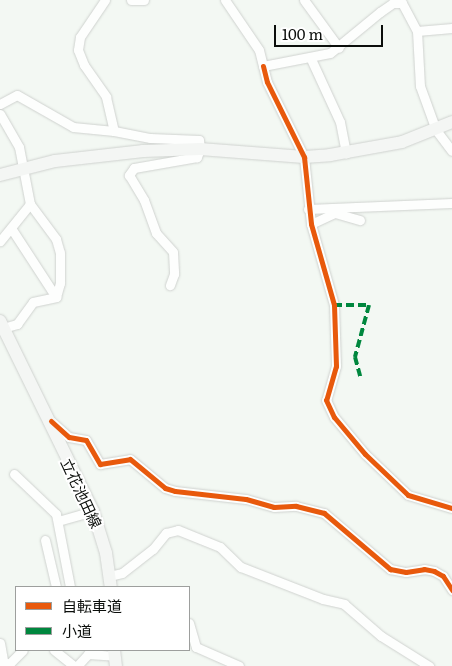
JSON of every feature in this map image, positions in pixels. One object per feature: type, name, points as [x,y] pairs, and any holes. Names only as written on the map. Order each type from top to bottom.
[{"type":"street","points":[[105,0],[80,37],[78,50],[84,65],[106,97],[114,130]]},
{"type":"street","points":[[131,0],[144,0]]},
{"type":"street","points":[[225,0],[260,50],[267,82],[304,157],[311,224],[334,305],[336,366],[326,400],[334,416],[365,454],[408,495],[452,508]]},
{"type":"street","points":[[304,0],[340,48]]},
{"type":"street","points":[[263,66],[311,59],[340,48],[361,26],[398,1],[405,8],[417,31],[420,86],[436,130],[452,151]]},
{"type":"street","points":[[417,31],[452,28]]},
{"type":"street","points":[[311,59],[340,122],[346,153]]},
{"type":"street","points":[[0,104],[17,95],[73,128],[114,130],[150,138],[198,140],[200,149],[197,158],[134,168],[129,175],[144,200],[156,233],[173,252],[174,274],[170,285]]},
{"type":"street","points":[[0,114],[14,134],[30,204],[56,239],[60,253],[60,283],[56,298]]},
{"type":"street","points":[[0,175],[23,168],[96,155],[200,149],[304,157],[346,153],[402,142],[452,122]]},
{"type":"street","points":[[308,209],[452,202]]},
{"type":"street","points":[[0,241],[30,204]]},
{"type":"street","points":[[311,224],[331,214],[360,220]]},
{"type":"street","points":[[11,228],[56,298]]},
{"type":"street","points":[[1,325],[17,324],[33,302],[56,298]]},
{"type":"street","name":"立花池田線","points":[[1,325],[51,421],[59,445],[93,511],[100,529],[109,584]]},
{"type":"street","points":[[51,421],[69,437],[86,440],[100,464],[130,459],[165,488],[175,492],[246,499],[274,506],[296,506],[324,513],[390,569],[406,572],[424,568],[434,571],[443,576],[452,590]]},
{"type":"street","points":[[14,474],[40,496],[40,501],[56,514],[70,586]]},
{"type":"street","points":[[58,521],[93,511]]},
{"type":"street","points":[[109,584],[138,562],[166,532],[178,530],[220,547],[242,567],[322,599],[344,604],[382,636],[429,666]]},
{"type":"street","points":[[45,540],[56,586]]},
{"type":"street","points":[[52,570],[67,568]]},
{"type":"street","points":[[190,626],[196,647],[239,666]]},
{"type":"street","points":[[0,643],[4,665],[10,663],[22,651]]},
{"type":"street","points":[[55,651],[75,666],[88,654],[115,657]]},
{"type":"marked path","points":[[334,305],[369,305],[355,357],[360,376]]},
{"type":"cycle path","points":[[263,66],[267,82],[304,157],[311,224],[334,305],[336,366],[326,400],[334,417],[365,454],[408,495],[452,508]]},
{"type":"cycle path","points":[[51,421],[69,437],[86,440],[100,464],[130,459],[165,488],[175,491],[246,499],[274,507],[296,506],[324,513],[390,569],[406,572],[424,569],[434,571],[443,576],[452,590]]}]
